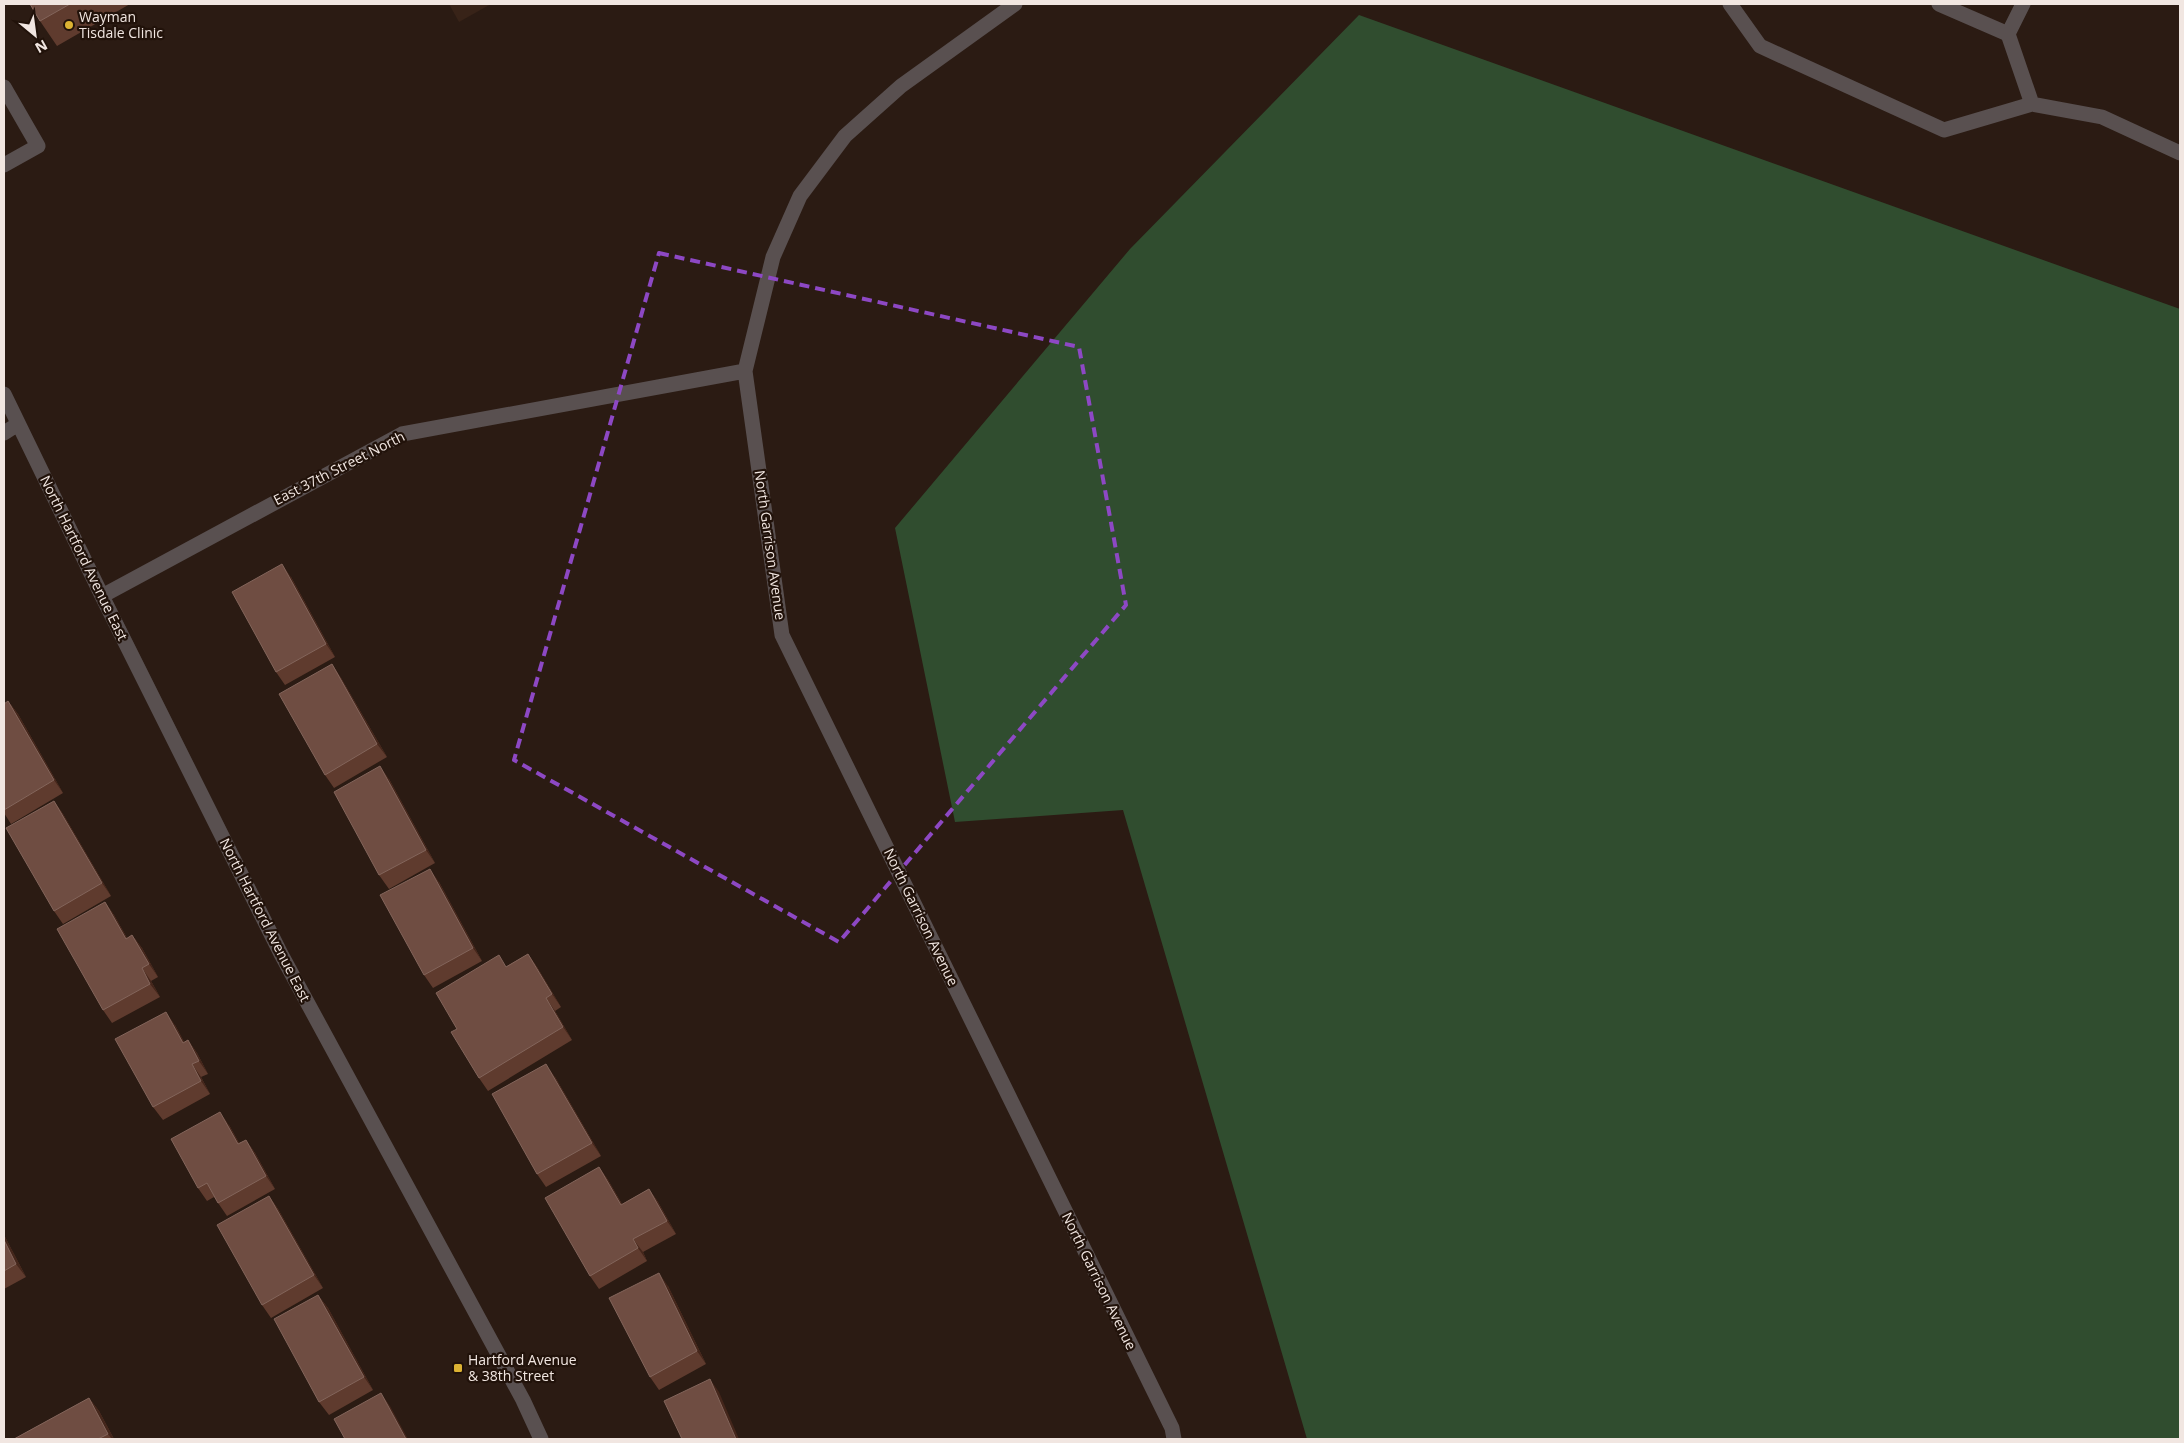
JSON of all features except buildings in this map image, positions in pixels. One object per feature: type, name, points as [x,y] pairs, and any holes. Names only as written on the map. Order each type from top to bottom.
[{"type":"street","points":[[745,371],[773,257],[800,196],[845,136],[901,86],[1015,4]]},
{"type":"street","points":[[1730,4],[1760,46],[1944,130],[2032,104],[2102,117],[2180,153]]},
{"type":"street","points":[[1939,4],[2008,34]]},
{"type":"street","points":[[2022,4],[2008,34],[2032,104]]},
{"type":"street","points":[[4,87],[38,146],[4,165]]},
{"type":"street","name":"East 37th Street North","points":[[102,596],[402,434],[745,371]]},
{"type":"street","name":"North Garrison Avenue","points":[[745,371],[782,635],[1172,1428],[1174,1439]]},
{"type":"street","name":"North Hartford Avenue East","points":[[4,394],[102,596],[281,954],[518,1391],[541,1439]]},
{"type":"street","points":[[4,433],[18,424]]},
{"type":"highlighted area","points":[[659,253],[1079,347],[1126,605],[839,942],[514,760]]},
{"type":"shaded area","points":[[449,4],[491,4],[459,22]]},
{"type":"green space","points":[[1359,15],[2180,309],[2180,1439],[1307,1439],[1123,810],[955,822],[895,528],[1130,249]]},
{"type":"place","name":"Wayman Tisdale Clinic","points":[[69,25]]},
{"type":"place","name":"Hartford Avenue & 38th Street","points":[[458,1368]]}]
